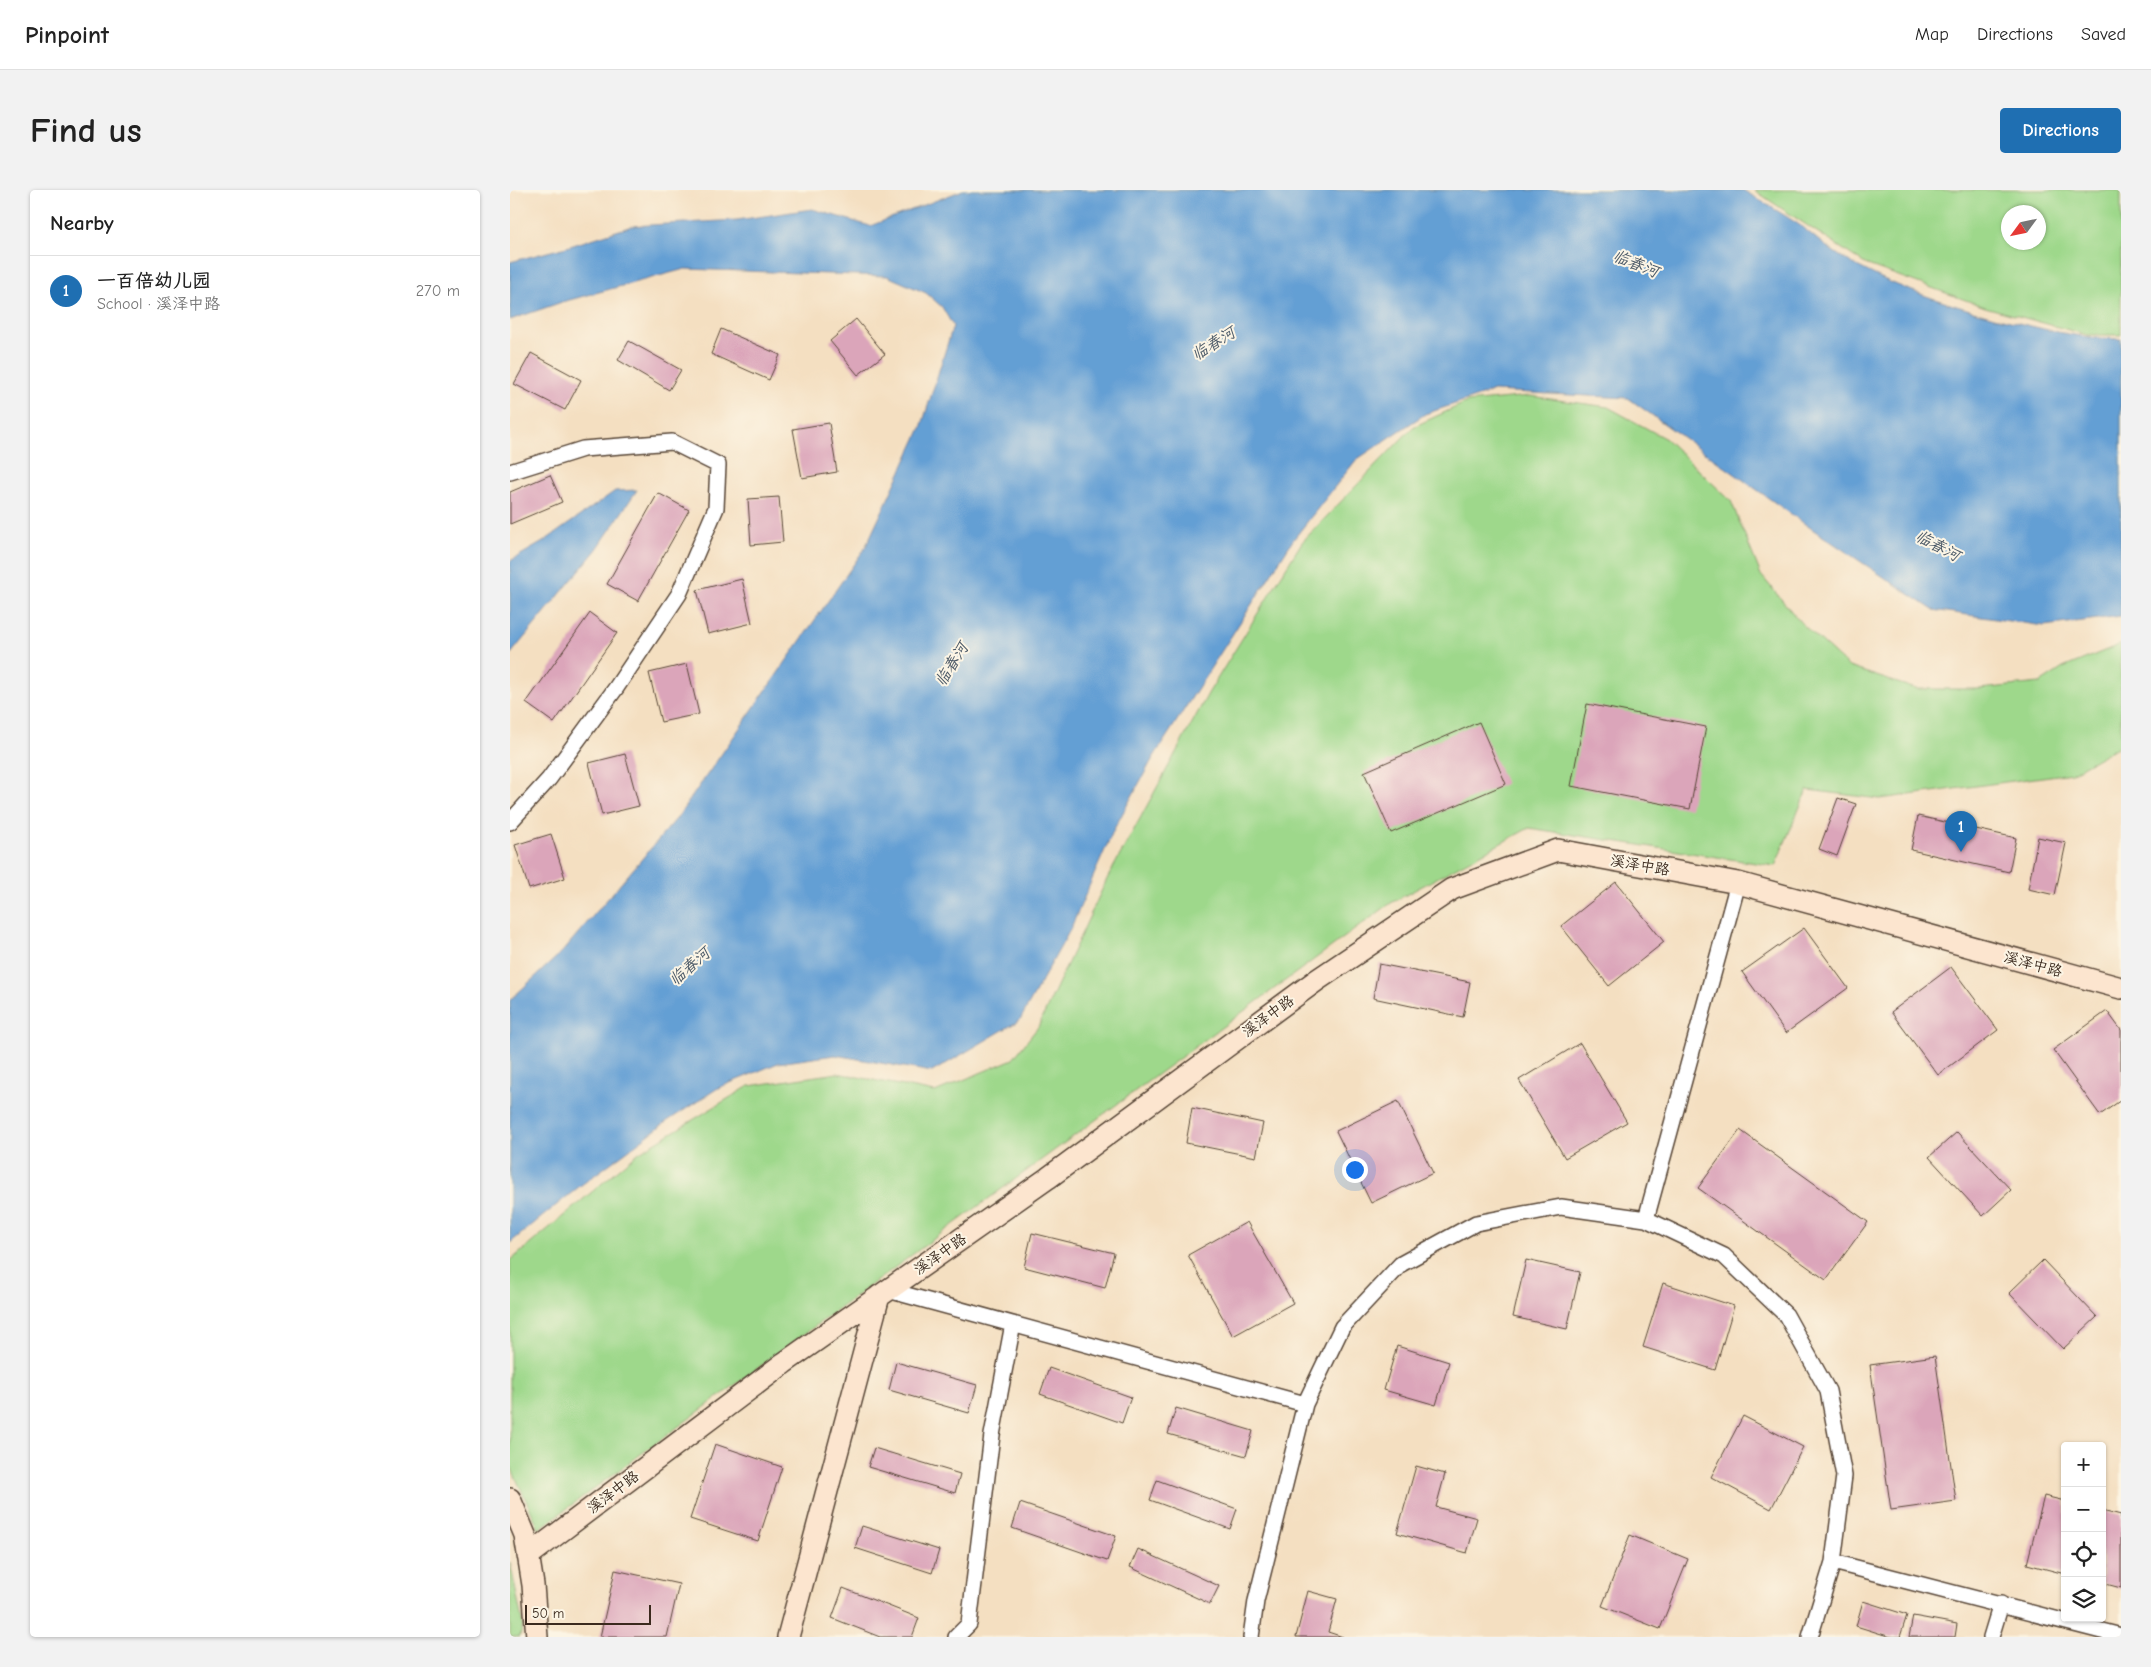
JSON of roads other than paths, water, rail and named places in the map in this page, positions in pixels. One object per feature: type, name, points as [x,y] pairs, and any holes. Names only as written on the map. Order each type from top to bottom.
[{"type":"street","points":[[510,472],[583,449],[672,442],[718,465],[716,508],[679,594],[616,688],[549,779],[510,822]]},
{"type":"street","name":"溪泽中路","points":[[528,1556],[784,1363],[1048,1178],[1317,980],[1452,889],[1558,850],[1738,883],[2121,988]]},
{"type":"street","points":[[1646,1219],[1738,883]]},
{"type":"street","points":[[1251,1637],[1256,1601],[1305,1404],[1342,1327],[1401,1264],[1476,1223],[1561,1207],[1646,1219],[1724,1256],[1786,1315],[1828,1391],[1844,1476],[1832,1562],[1810,1637]]},
{"type":"street","points":[[788,1637],[884,1293],[1013,1324],[1305,1404]]},
{"type":"street","points":[[956,1637],[969,1624],[992,1435],[1013,1324]]},
{"type":"street","points":[[510,1499],[525,1535],[533,1585],[537,1637]]},
{"type":"street","points":[[1832,1562],[2121,1636]]},
{"type":"street","points":[[1991,1637],[2001,1604]]},
{"type":"water","name":"临春河","points":[[963,190],[1743,190],[1798,224],[1829,249],[1858,267],[1917,293],[2029,326],[2074,335],[2121,339],[2121,616],[2044,626],[1933,610],[1812,529],[1628,398],[1493,391],[1425,414],[1356,460],[1293,540],[1153,758],[1114,829],[1070,930],[1020,1020],[932,1072],[835,1055],[778,1063],[718,1088],[666,1122],[580,1186],[510,1243],[510,1000],[562,952],[677,818],[865,548],[921,428],[953,326],[942,307],[926,293],[887,276],[685,269],[562,302],[510,320],[510,262],[570,246],[632,226],[737,220],[812,209],[870,226]]},
{"type":"water","points":[[637,490],[597,549],[510,655],[510,561],[543,542],[615,491]]},
{"type":"place","name":"一百倍幼儿园","points":[[1961,852]]}]
